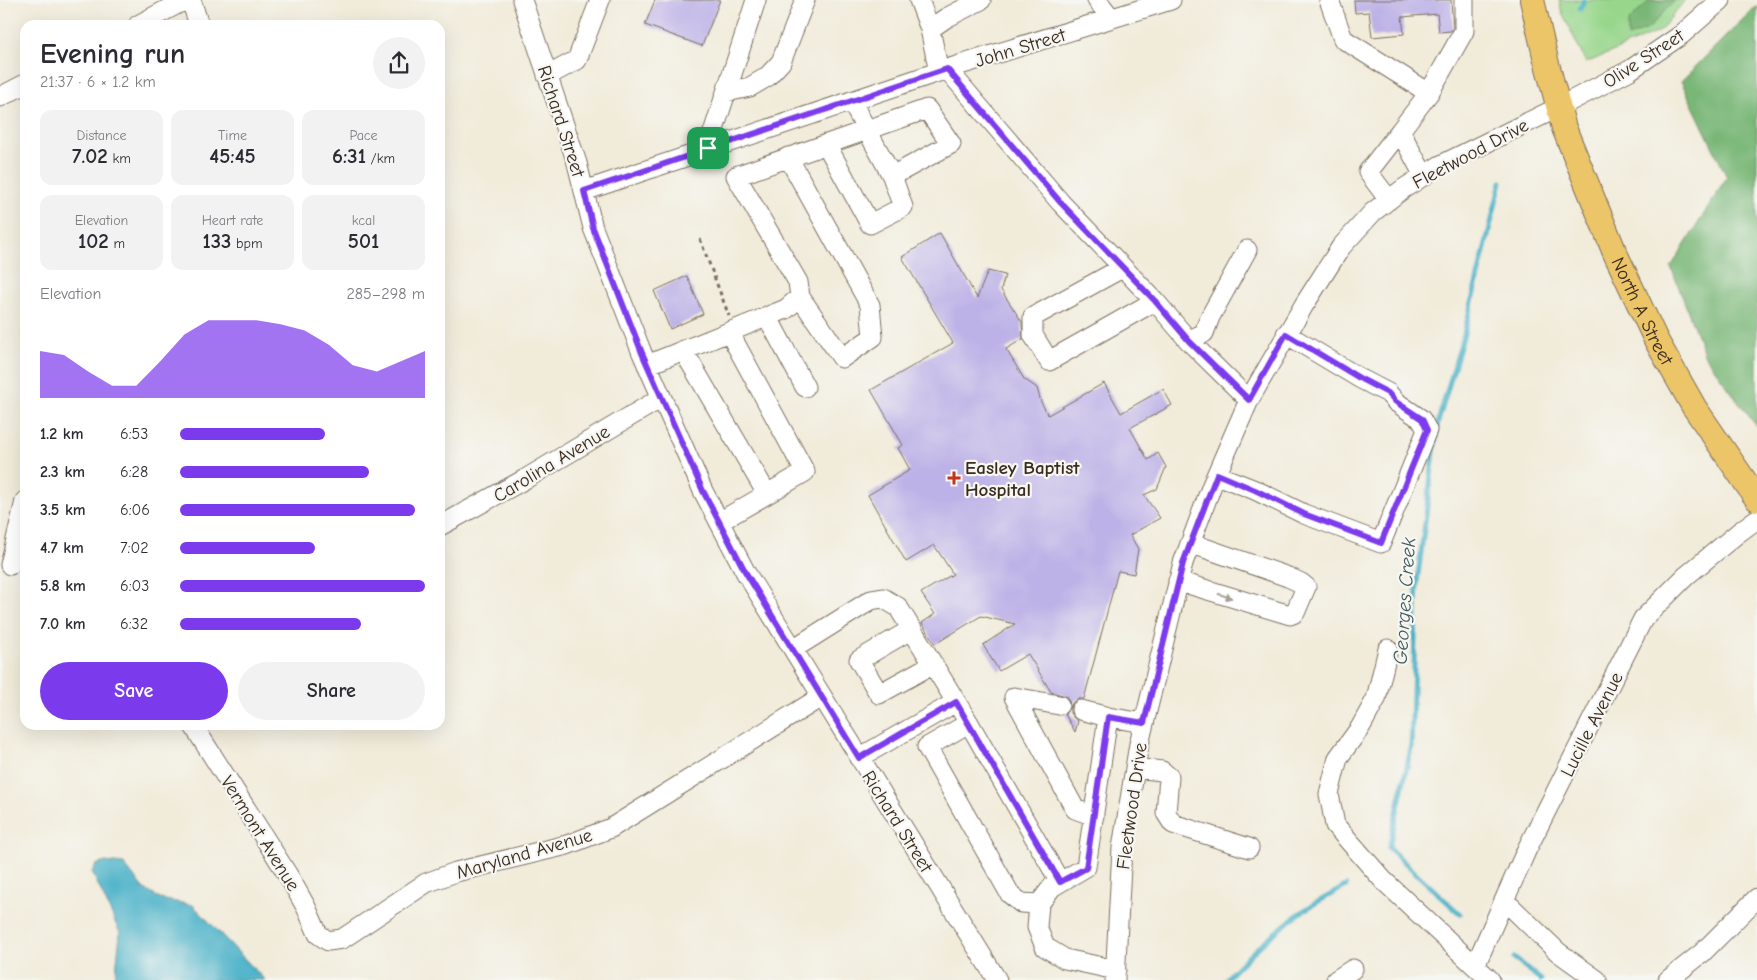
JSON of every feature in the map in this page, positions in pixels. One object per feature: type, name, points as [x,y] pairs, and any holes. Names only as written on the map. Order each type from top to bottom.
[{"type":"main road","name":"North A Street","points":[[1532,0],[1564,128],[1615,253],[1656,340],[1694,407],[1757,499]]},
{"type":"street","points":[[147,20],[185,0]]},
{"type":"street","points":[[192,0],[198,20]]},
{"type":"street","name":"Richard Street","points":[[522,0],[577,163],[593,228],[647,365],[703,491],[746,573],[997,980]]},
{"type":"street","points":[[547,76],[577,60],[600,0]]},
{"type":"street","points":[[708,148],[756,0]]},
{"type":"street","points":[[726,92],[750,87],[767,77],[781,62],[805,0]]},
{"type":"street","points":[[919,0],[943,71],[1061,203],[1155,301],[1189,341],[1249,400]]},
{"type":"street","points":[[930,29],[946,18],[981,0]]},
{"type":"street","points":[[1097,0],[1111,18]]},
{"type":"street","name":"John Street","points":[[584,191],[943,71],[1171,0]]},
{"type":"street","points":[[1329,0],[1342,39],[1429,94]]},
{"type":"street","points":[[1389,200],[1368,172],[1429,94],[1464,31],[1464,0]]},
{"type":"street","name":"Olive Street","points":[[1559,107],[1630,70],[1681,35],[1721,0]]},
{"type":"street","points":[[0,97],[20,87]]},
{"type":"street","points":[[826,144],[870,224],[903,207],[892,176],[851,101]]},
{"type":"street","name":"Fleetwood Drive","points":[[1116,975],[1122,848],[1144,723],[1178,581],[1190,543],[1249,400],[1286,334],[1341,247],[1373,212],[1439,166],[1559,107]]},
{"type":"street","points":[[788,158],[870,305],[873,337],[842,358],[800,297],[798,282],[736,176],[927,109],[950,144],[892,176]]},
{"type":"street","points":[[1400,131],[1424,176]]},
{"type":"street","points":[[1189,341],[1204,333],[1210,317],[1247,250]]},
{"type":"street","points":[[1122,268],[1033,317],[1033,335],[1049,361],[1155,301]]},
{"type":"street","points":[[647,365],[786,308],[800,297]]},
{"type":"street","points":[[767,316],[805,387]]},
{"type":"street","points":[[719,522],[806,472],[732,331]]},
{"type":"street","points":[[1217,474],[1304,514],[1381,543],[1427,430],[1422,419],[1396,402],[1388,393],[1286,334]]},
{"type":"street","points":[[683,350],[767,494]]},
{"type":"street","name":"Carolina Avenue","points":[[445,523],[518,483],[661,398]]},
{"type":"street","name":"Lucille Avenue","points":[[1475,966],[1527,848],[1643,619],[1686,576],[1757,519]]},
{"type":"street","points":[[12,565],[20,526]]},
{"type":"street","points":[[1178,581],[1290,615],[1295,614],[1306,588],[1302,583],[1288,577],[1190,543]]},
{"type":"street","points":[[793,649],[870,600],[883,598],[898,607],[969,723],[1060,882]]},
{"type":"street","points":[[912,630],[858,660],[879,694],[933,664]]},
{"type":"street","points":[[1388,649],[1376,699],[1360,728],[1338,758],[1328,794],[1335,825],[1383,880],[1490,980]]},
{"type":"street","name":"Maryland Avenue","points":[[328,941],[342,939],[426,883],[456,872],[567,845],[611,828],[821,697]]},
{"type":"street","points":[[1059,705],[1014,697],[1075,808],[1094,816]]},
{"type":"street","points":[[859,758],[956,702]]},
{"type":"street","points":[[1081,710],[1144,723]]},
{"type":"street","points":[[1108,717],[1086,868],[1052,887],[1038,904],[1037,927],[1045,947],[1064,959],[1116,975]]},
{"type":"street","points":[[969,723],[927,747],[1010,894],[1021,903],[1038,904]]},
{"type":"street","name":"Vermont Avenue","points":[[196,730],[288,875],[306,907],[318,934],[328,941]]},
{"type":"street","points":[[1135,768],[1162,771],[1168,777],[1166,813],[1174,824],[1249,848]]},
{"type":"street","points":[[1668,980],[1702,953],[1757,898]]},
{"type":"street","points":[[1505,901],[1558,952],[1597,980]]},
{"type":"street","points":[[1336,980],[1353,969]]},
{"type":"path","points":[[700,239],[732,331]]},
{"type":"green space","points":[[1559,0],[1685,0],[1660,31],[1586,63],[1561,10]]},
{"type":"green space","points":[[1650,0],[1675,0],[1649,28],[1628,37],[1628,22]]},
{"type":"green space","points":[[1757,5],[1757,427],[1705,356],[1671,267],[1727,177],[1681,81]]},
{"type":"water","points":[[105,862],[124,864],[143,888],[160,899],[193,905],[265,980],[115,980],[120,933],[92,872],[96,865]]},
{"type":"building","points":[[655,0],[720,0],[702,46],[645,25]]},
{"type":"building","points":[[1354,0],[1451,0],[1453,28],[1451,31],[1439,32],[1437,14],[1402,17],[1404,34],[1372,37],[1369,12],[1355,13]]},
{"type":"building","points":[[940,233],[977,298],[988,271],[1005,275],[1001,290],[1022,322],[1023,339],[1006,349],[1024,379],[1037,388],[1041,402],[1048,415],[1104,383],[1121,413],[1163,389],[1172,405],[1130,428],[1148,460],[1158,453],[1166,467],[1157,489],[1144,495],[1160,518],[1130,535],[1138,549],[1134,574],[1118,571],[1084,699],[1078,699],[1070,707],[1066,696],[1051,692],[1028,654],[999,671],[983,645],[1015,624],[981,616],[935,644],[922,623],[935,614],[921,593],[953,574],[934,545],[906,562],[868,495],[910,470],[898,448],[903,445],[871,390],[953,343],[902,257]]},
{"type":"building","points":[[687,276],[703,314],[670,329],[654,291]]},
{"type":"building","points":[[1070,707],[1070,713],[1078,721],[1075,732],[1065,714]]},
{"type":"waterway","name":"Georges Creek","points":[[1580,9],[1584,0]]},
{"type":"waterway","name":"Georges Creek","points":[[1460,914],[1389,848],[1411,748],[1417,583],[1438,422],[1465,330],[1501,182]]},
{"type":"waterway","name":"Georges Creek","points":[[1225,980],[1270,936],[1300,913],[1346,886]]},
{"type":"waterway","points":[[1514,958],[1541,980]]},
{"type":"place","name":"Easley Baptist Hospital","points":[[954,478]]},
{"type":"route","points":[[947,69],[1061,203],[1155,301],[1189,341],[1249,400],[1286,334],[1388,393],[1396,402],[1422,419],[1427,430],[1381,543],[1304,514],[1217,474],[1183,563],[1144,723],[1108,717],[1086,868],[1060,882],[956,702],[859,758],[746,573],[703,491],[642,353],[593,228],[584,191],[708,148],[947,69]]}]
